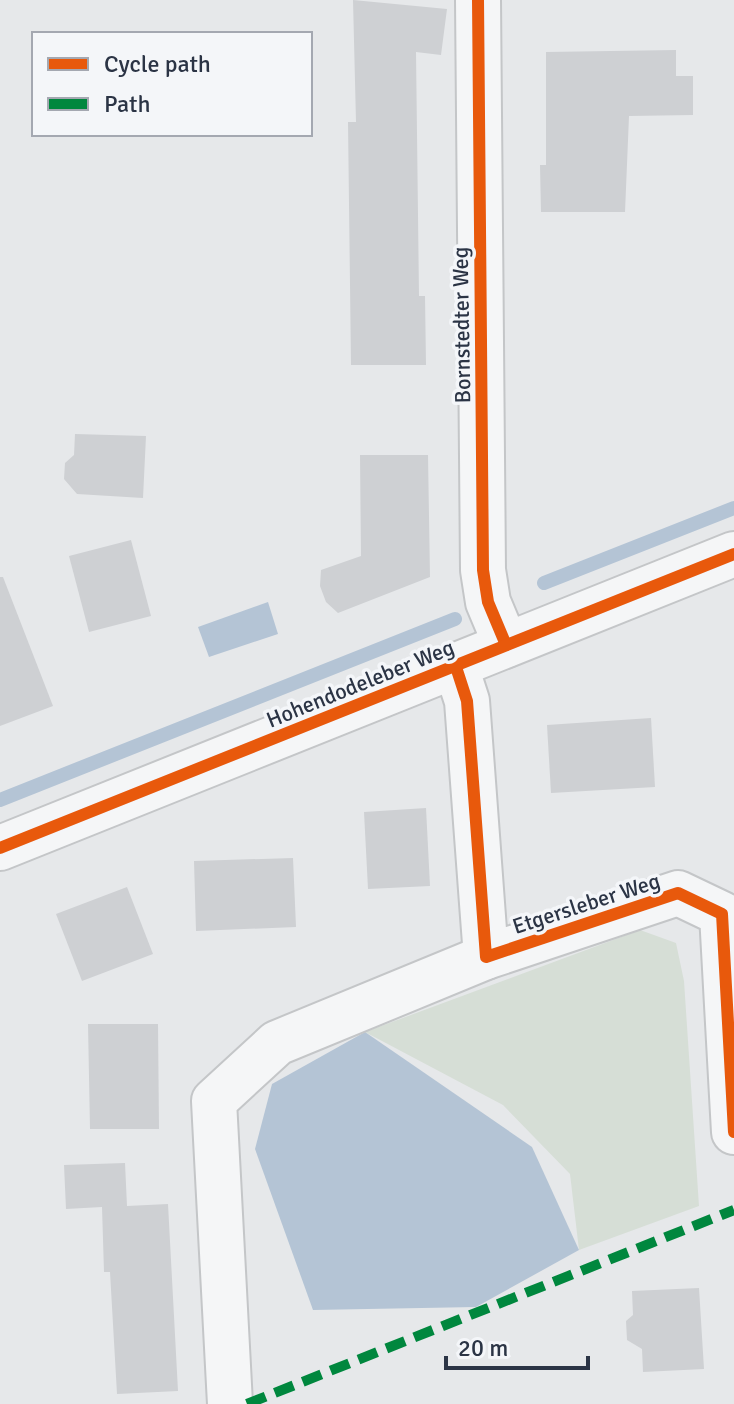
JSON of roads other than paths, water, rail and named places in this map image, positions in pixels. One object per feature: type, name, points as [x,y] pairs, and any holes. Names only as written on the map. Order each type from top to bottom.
[{"type":"street","name":"Bornstedter Weg","points":[[478,0],[483,570],[488,602],[506,645]]},
{"type":"street","name":"Hohendodeleber Weg","points":[[0,848],[734,554]]},
{"type":"street","name":"Etgersleber Weg","points":[[456,667],[467,701],[486,957]]},
{"type":"street","name":"Etgersleber Weg","points":[[230,1404],[214,1101],[277,1043],[486,957],[678,893],[722,914],[734,1132]]},
{"type":"water","points":[[268,602],[278,634],[209,657],[198,627]]},
{"type":"water","points":[[365,1032],[532,1147],[579,1250],[476,1307],[313,1310],[255,1149],[272,1084]]},
{"type":"waterway","points":[[544,583],[734,508]]},
{"type":"waterway","points":[[0,800],[455,619]]}]
